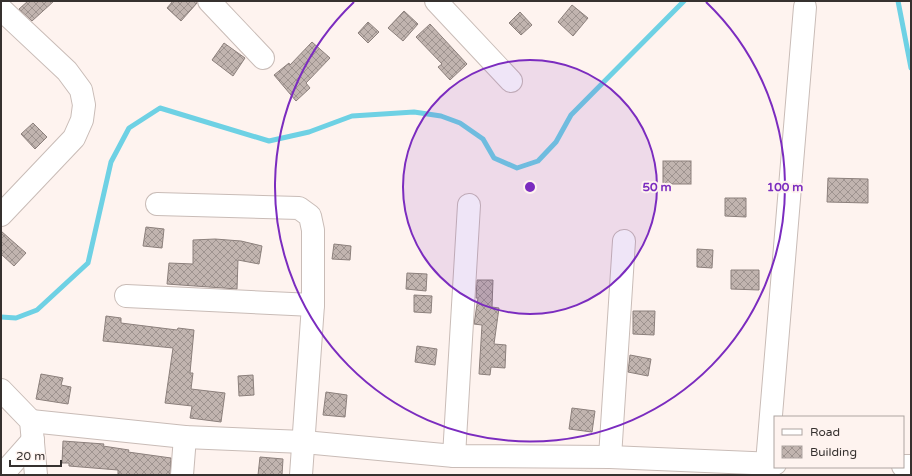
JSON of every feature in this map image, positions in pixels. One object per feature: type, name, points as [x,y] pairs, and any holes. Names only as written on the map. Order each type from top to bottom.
[{"type":"street","points":[[436,1],[511,80]]},
{"type":"street","points":[[217,4],[263,58]]},
{"type":"street","points":[[32,430],[304,442],[454,456],[610,457],[769,467],[805,7]]},
{"type":"street","points":[[1,9],[67,71],[81,90],[84,105],[82,120],[74,138],[1,215]]},
{"type":"street","points":[[157,204],[299,208],[310,216],[313,230],[313,305],[301,475]]},
{"type":"street","points":[[454,456],[469,205]]},
{"type":"street","points":[[610,457],[624,241]]},
{"type":"street","points":[[126,296],[313,305]]},
{"type":"street","points":[[1,390],[32,430],[36,475]]},
{"type":"street","points":[[2,475],[32,430]]},
{"type":"street","points":[[182,475],[185,437]]},
{"type":"building","points":[[28,1],[54,1],[32,21],[19,9]]},
{"type":"building","points":[[173,1],[197,1],[197,3],[181,21],[167,8]]},
{"type":"building","points":[[572,5],[588,18],[573,36],[558,22]]},
{"type":"building","points":[[404,11],[418,24],[403,41],[388,28]]},
{"type":"building","points":[[520,12],[532,25],[521,35],[509,23]]},
{"type":"building","points":[[368,22],[379,32],[368,43],[358,33]]},
{"type":"building","points":[[430,24],[467,64],[450,80],[438,67],[442,64],[416,37]]},
{"type":"building","points":[[312,42],[330,58],[306,83],[310,88],[296,101],[274,75],[289,63],[290,65]]},
{"type":"building","points":[[224,43],[245,58],[233,76],[212,60]]},
{"type":"building","points":[[33,123],[47,137],[35,149],[21,134]]},
{"type":"building","points":[[663,161],[691,161],[691,184],[663,184]]},
{"type":"building","points":[[828,178],[868,179],[868,203],[827,202]]},
{"type":"building","points":[[725,198],[746,198],[746,217],[725,216]]},
{"type":"building","points":[[146,227],[164,229],[162,248],[143,246]]},
{"type":"building","points":[[1,231],[26,253],[14,266],[1,254]]},
{"type":"building","points":[[215,239],[241,241],[262,246],[259,264],[238,260],[237,289],[167,284],[169,263],[193,264],[193,240]]},
{"type":"building","points":[[334,244],[351,246],[350,260],[332,259]]},
{"type":"building","points":[[697,249],[713,250],[712,268],[697,267]]},
{"type":"building","points":[[731,270],[759,270],[759,290],[731,289]]},
{"type":"building","points":[[407,273],[427,274],[426,291],[406,289]]},
{"type":"building","points":[[477,280],[493,280],[492,307],[499,308],[494,344],[506,345],[505,368],[491,367],[490,375],[479,374],[482,325],[474,324],[478,298],[476,298]]},
{"type":"building","points":[[414,295],[432,296],[431,313],[414,312]]},
{"type":"building","points":[[633,311],[655,311],[654,335],[633,334]]},
{"type":"building","points":[[106,316],[121,318],[121,323],[177,330],[178,328],[194,330],[190,373],[193,373],[191,389],[225,393],[221,422],[190,418],[192,406],[165,403],[173,348],[103,341]]},
{"type":"building","points":[[417,346],[437,349],[435,365],[415,362]]},
{"type":"building","points":[[630,355],[651,359],[648,376],[628,372]]},
{"type":"building","points":[[41,374],[63,378],[61,385],[71,387],[68,404],[36,399]]},
{"type":"building","points":[[253,375],[254,395],[239,396],[238,376]]},
{"type":"building","points":[[326,392],[347,395],[345,417],[323,415]]},
{"type":"building","points":[[572,408],[595,411],[592,432],[569,429]]},
{"type":"building","points":[[63,441],[104,444],[103,446],[129,450],[128,452],[171,458],[170,475],[127,475],[118,474],[118,470],[69,466],[69,463],[62,463]]},
{"type":"building","points":[[260,457],[283,459],[282,475],[258,475]]},
{"type":"waterway","points":[[1,317],[16,318],[37,310],[88,263],[111,162],[129,128],[160,108],[269,141],[309,132],[352,116],[414,112],[441,116],[460,123],[483,139],[494,158],[517,168],[538,161],[556,142],[571,115],[684,1]]},
{"type":"waterway","points":[[898,1],[911,68]]}]
